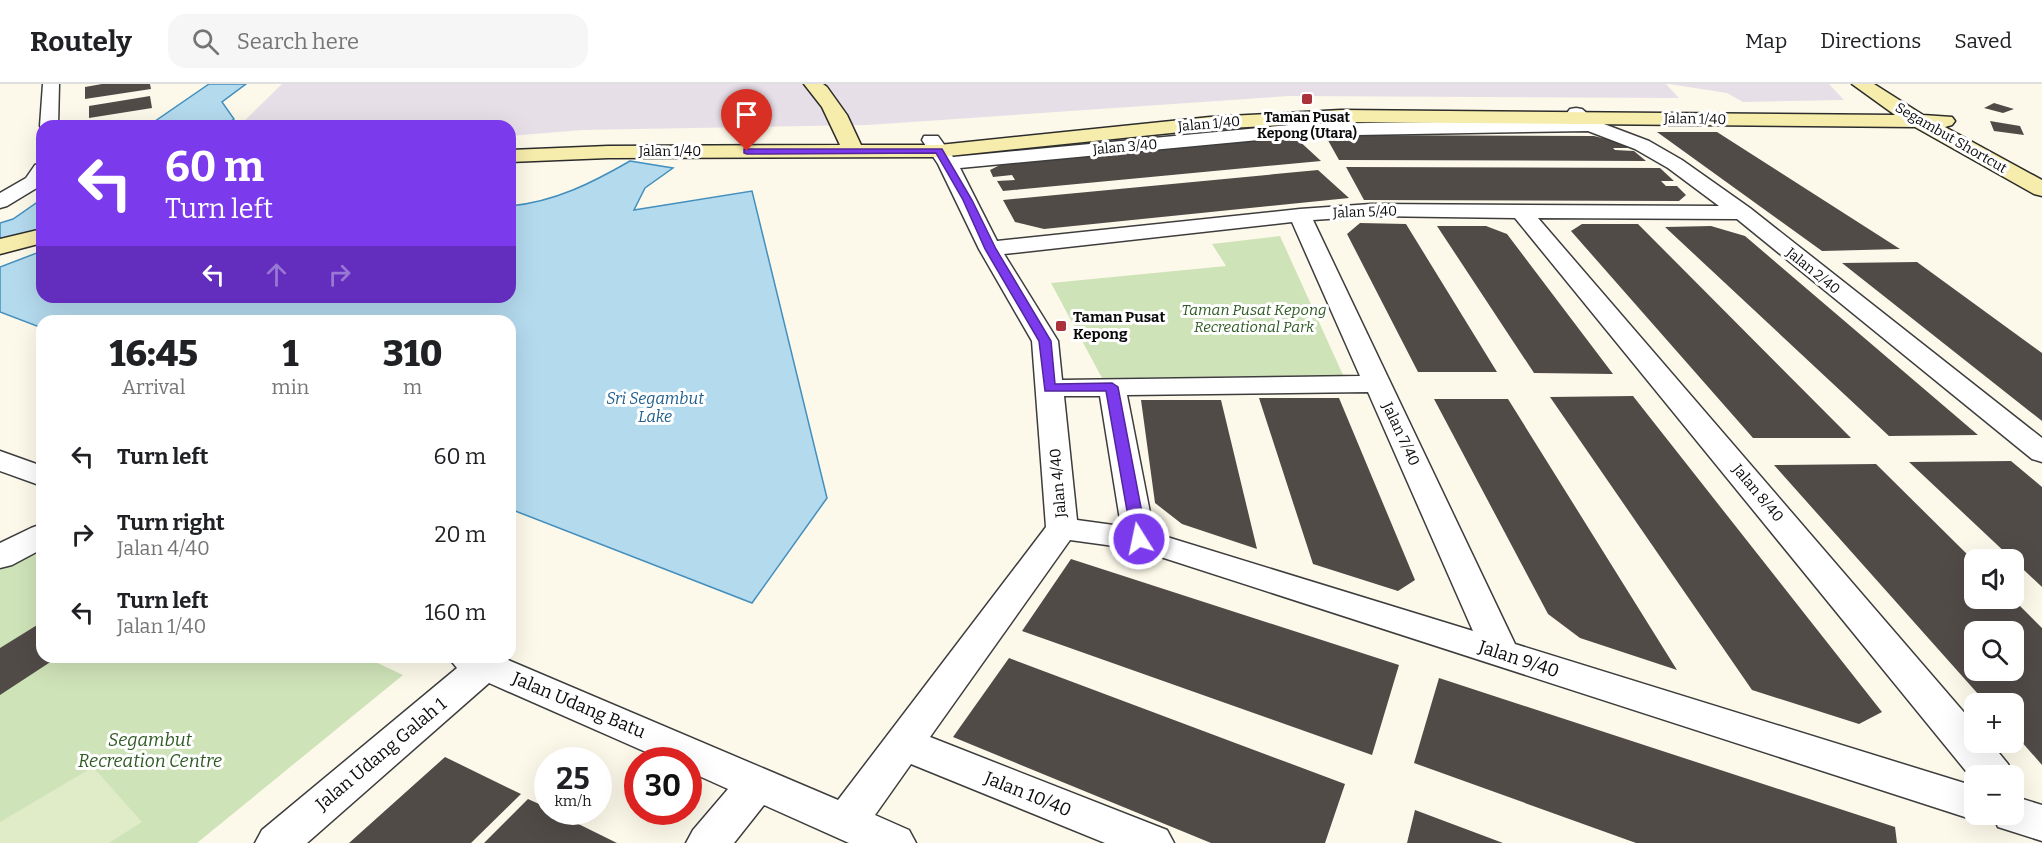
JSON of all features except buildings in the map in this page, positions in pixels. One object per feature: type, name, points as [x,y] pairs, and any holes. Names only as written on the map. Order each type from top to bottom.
[{"type":"main road","points":[[813,84],[825,96],[849,139]]},
{"type":"main road","points":[[1841,110],[1857,107],[1865,101],[1865,92],[1861,84]]},
{"type":"main road","name":"Segambut Shortcut","points":[[1861,84],[1915,114],[1985,159],[2042,189]]},
{"type":"main road","name":"Segambut Shortcut","points":[[1886,84],[1915,114]]},
{"type":"main road","name":"Jalan 1/40","points":[[1581,118],[1841,110],[1915,114],[1945,121]]},
{"type":"main road","name":"Jalan 1/40","points":[[516,145],[617,141],[849,139],[939,151],[1210,123],[1295,117],[1864,120],[1915,114]]},
{"type":"main road","points":[[1864,120],[1925,134],[1985,159]]},
{"type":"main road","name":"Segambut Shortcut","points":[[1945,121],[2042,171]]},
{"type":"main road","name":"Jalan 1/40","points":[[516,156],[849,139]]},
{"type":"main road","points":[[0,237],[36,228]]},
{"type":"main road","points":[[0,247],[36,238]]},
{"type":"street","points":[[49,120],[51,84]]},
{"type":"street","name":"Jalan 2/40","points":[[1581,118],[1642,145],[1675,164],[1742,213],[2042,453]]},
{"type":"street","name":"Jalan 4/40","points":[[846,822],[1062,528],[1045,341],[990,249],[939,151]]},
{"type":"street","points":[[0,202],[33,182],[36,178]]},
{"type":"street","name":"Jalan 5/40","points":[[990,249],[1300,215],[1371,210],[1742,213]]},
{"type":"street","name":"Jalan 8/40","points":[[1521,211],[1985,765]]},
{"type":"street","name":"Jalan 7/40","points":[[1300,215],[1501,653]]},
{"type":"street","points":[[1049,388],[1377,384]]},
{"type":"street","points":[[1112,387],[1139,539]]},
{"type":"street","points":[[0,460],[36,475]]},
{"type":"street","name":"Jalan 9/40","points":[[1062,528],[1139,539],[1964,800]]},
{"type":"street","points":[[0,557],[36,538]]},
{"type":"street","name":"Jalan Udang Galah 1","points":[[277,843],[473,663]]},
{"type":"street","name":"Jalan Udang Batu","points":[[480,663],[758,782]]},
{"type":"street","name":"Jalan 10/40","points":[[904,744],[1152,843]]},
{"type":"street","points":[[708,843],[758,782],[894,843]]},
{"type":"shaded area","points":[[282,84],[1666,84],[1679,98],[1289,96],[868,125],[582,130],[516,136],[516,120],[245,120]]},
{"type":"shaded area","points":[[1669,84],[1829,84],[1844,100],[1743,102],[1727,93]]},
{"type":"green space","name":"Taman Pusat Kepong Recreational Park","points":[[1280,236],[1343,375],[1102,378],[1051,283],[1226,266],[1212,244]]},
{"type":"green space","name":"Segambut Recreation Centre","points":[[36,550],[36,663],[378,663],[403,675],[197,843],[0,843],[0,570]]},
{"type":"green space","points":[[93,767],[142,822],[109,843],[0,843],[0,822]]},
{"type":"water","points":[[209,84],[246,84],[222,102],[233,120],[157,120]]},
{"type":"water","name":"Sri Segambut Lake","points":[[630,161],[673,168],[645,188],[634,210],[752,191],[827,498],[752,603],[516,511],[516,315],[36,315],[36,326],[0,312],[0,267],[36,253],[36,303],[516,303],[516,205],[557,196],[601,177]]},
{"type":"water","points":[[36,203],[36,230],[0,243],[0,223],[13,219]]},
{"type":"place","name":"Taman Pusat Kepong (Utara)","points":[[1307,99]]},
{"type":"place","name":"Taman Pusat Kepong","points":[[1061,326]]},
{"type":"route","points":[[747,151],[939,150],[948,163],[990,249],[1045,341],[1049,388],[1112,387],[1139,539]]}]
